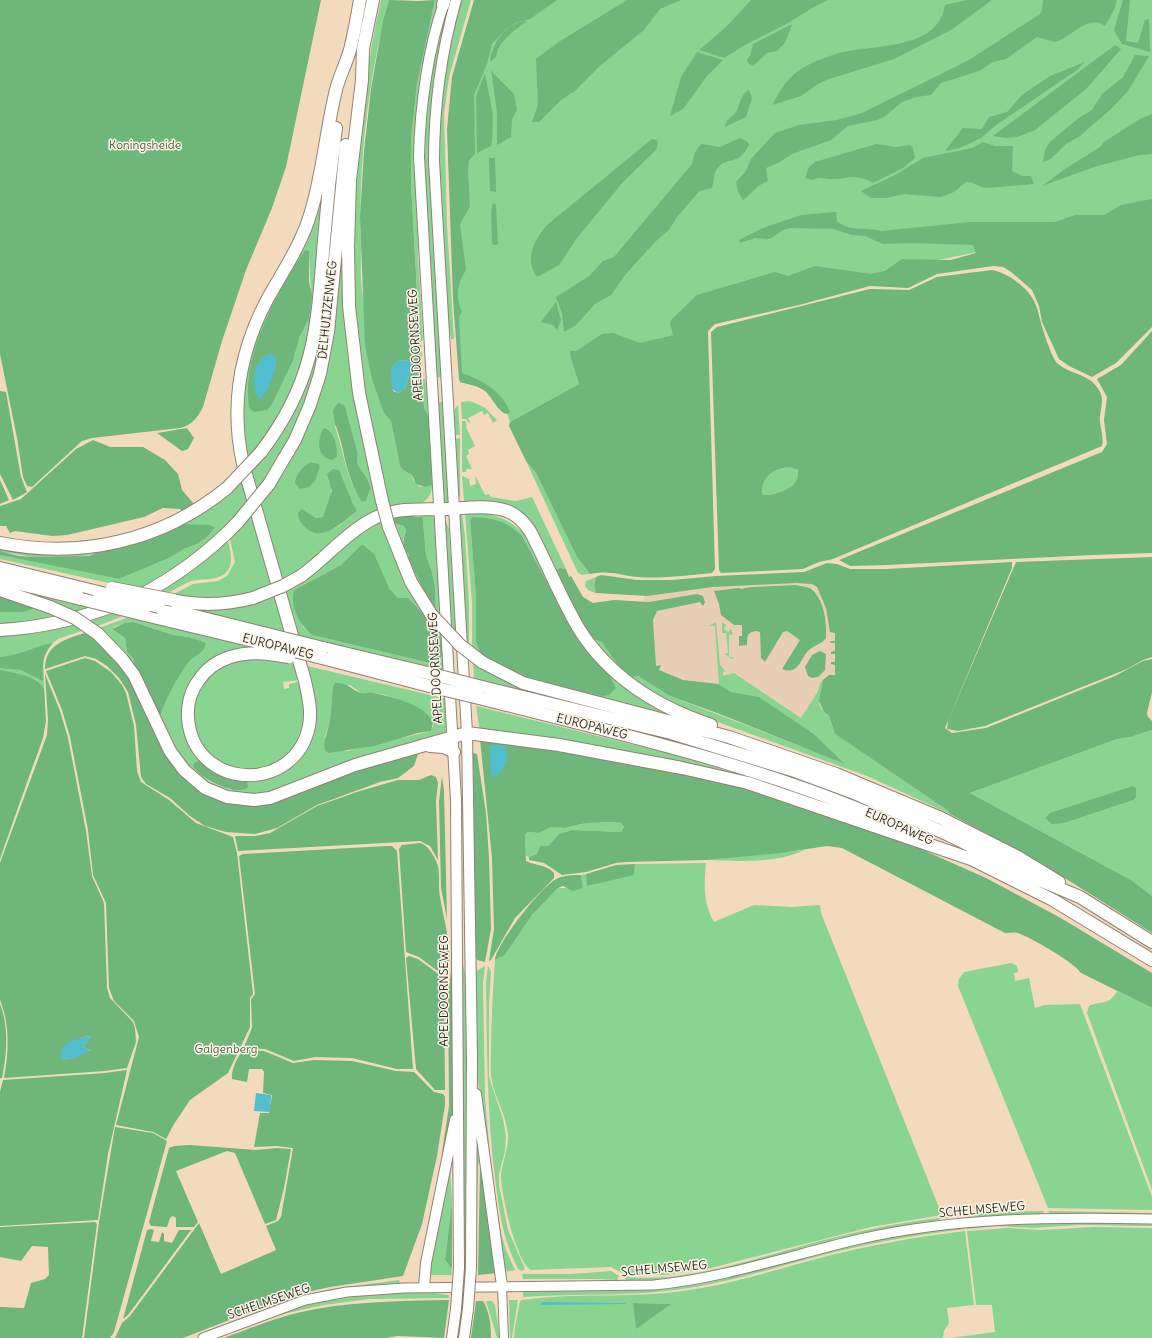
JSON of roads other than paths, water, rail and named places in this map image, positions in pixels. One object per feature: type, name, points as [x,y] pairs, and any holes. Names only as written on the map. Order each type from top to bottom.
[{"type":"highway","points":[[266,643],[219,661],[202,674],[191,693],[188,715],[189,728],[195,743],[201,752],[212,763],[229,772],[254,776],[278,769],[295,755],[303,742],[309,726],[309,704],[305,681],[242,458],[237,430],[237,402],[240,373],[251,332],[299,242],[311,212],[336,89],[349,51],[360,0]]},
{"type":"highway","points":[[373,0],[363,49],[362,80],[350,180],[348,278],[352,336],[359,393],[389,527],[411,582],[431,614],[454,640],[482,662],[523,683],[688,726],[799,761],[871,788],[941,818],[1018,857],[1080,897]]},
{"type":"highway","name":"DELHUIJZENWEG","points":[[0,630],[37,627],[63,622],[100,611],[135,597],[172,578],[194,562],[238,522],[269,484],[288,453],[304,421],[316,386],[325,352],[341,176],[356,80],[363,49]]},
{"type":"highway","name":"DELHUIJZENWEG","points":[[0,543],[25,548],[58,550],[92,547],[126,541],[175,522],[206,504],[227,488],[261,452],[278,430],[293,402],[304,376],[312,348],[319,306],[333,153],[349,51]]},
{"type":"highway","points":[[24,574],[73,579],[173,600],[210,604],[235,602],[273,591],[301,576],[351,533],[375,517],[397,511],[425,508],[487,508],[504,510],[524,523],[540,549],[580,630],[608,666],[635,689],[664,706],[698,720],[773,746],[799,761]]},
{"type":"highway","name":"EUROPAWEG","points":[[0,568],[160,607],[266,643]]},
{"type":"highway","name":"EUROPAWEG","points":[[0,579],[145,615],[326,657],[437,688],[482,693],[671,733],[795,771],[912,818],[1042,881],[1080,897],[1152,942]]},
{"type":"highway","points":[[0,590],[50,607],[75,618],[98,634],[122,659],[134,675],[170,751],[184,770],[198,783],[222,796],[245,800],[270,798],[355,765],[427,746],[467,733],[505,737],[574,748],[682,768],[748,783],[974,860]]},
{"type":"highway","name":"EUROPAWEG","points":[[326,657],[436,675],[482,693],[746,769],[848,804],[894,823],[974,860],[1052,900],[1152,960]]},
{"type":"highway","points":[[427,746],[444,747],[454,752]]},
{"type":"main road","name":"APELDOORNSEWEG","points":[[456,0],[448,29],[439,77],[434,130],[434,161],[455,508],[454,533],[467,733],[472,1058],[471,1268],[464,1338]]},
{"type":"main road","name":"APELDOORNSEWEG","points":[[444,2],[425,84],[420,146],[432,396],[454,752],[457,841],[459,1268],[452,1338]]},
{"type":"main road","points":[[432,396],[448,395]]},
{"type":"main road","points":[[472,1058],[502,1286]]},
{"type":"main road","points":[[424,1287],[426,1263],[458,1108]]},
{"type":"main road","name":"SCHELMSEWEG","points":[[203,1338],[305,1300],[367,1290],[424,1287],[622,1286],[688,1281],[722,1275],[861,1239],[966,1222],[1047,1218],[1152,1219]]},
{"type":"street","points":[[502,1286],[504,1338]]},
{"type":"water","points":[[269,354],[275,356],[276,365],[269,386],[263,397],[260,399],[258,398],[256,392],[254,380],[256,367],[263,357]]},
{"type":"water","points":[[398,360],[410,361],[412,366],[405,389],[398,393],[392,389],[391,370]]},
{"type":"water","points":[[502,745],[507,752],[504,766],[496,777],[491,774],[490,746]]},
{"type":"water","points":[[88,1036],[91,1037],[83,1047],[91,1050],[75,1058],[61,1059],[62,1049],[65,1045]]},
{"type":"water","points":[[256,1093],[271,1095],[270,1112],[254,1111]]},
{"type":"water","points":[[542,1302],[625,1303],[626,1304],[540,1305]]},
{"type":"park label","name":"Koningsheide","points":[[145,146]]},
{"type":"park label","name":"Galgenberg","points":[[226,1050]]}]
